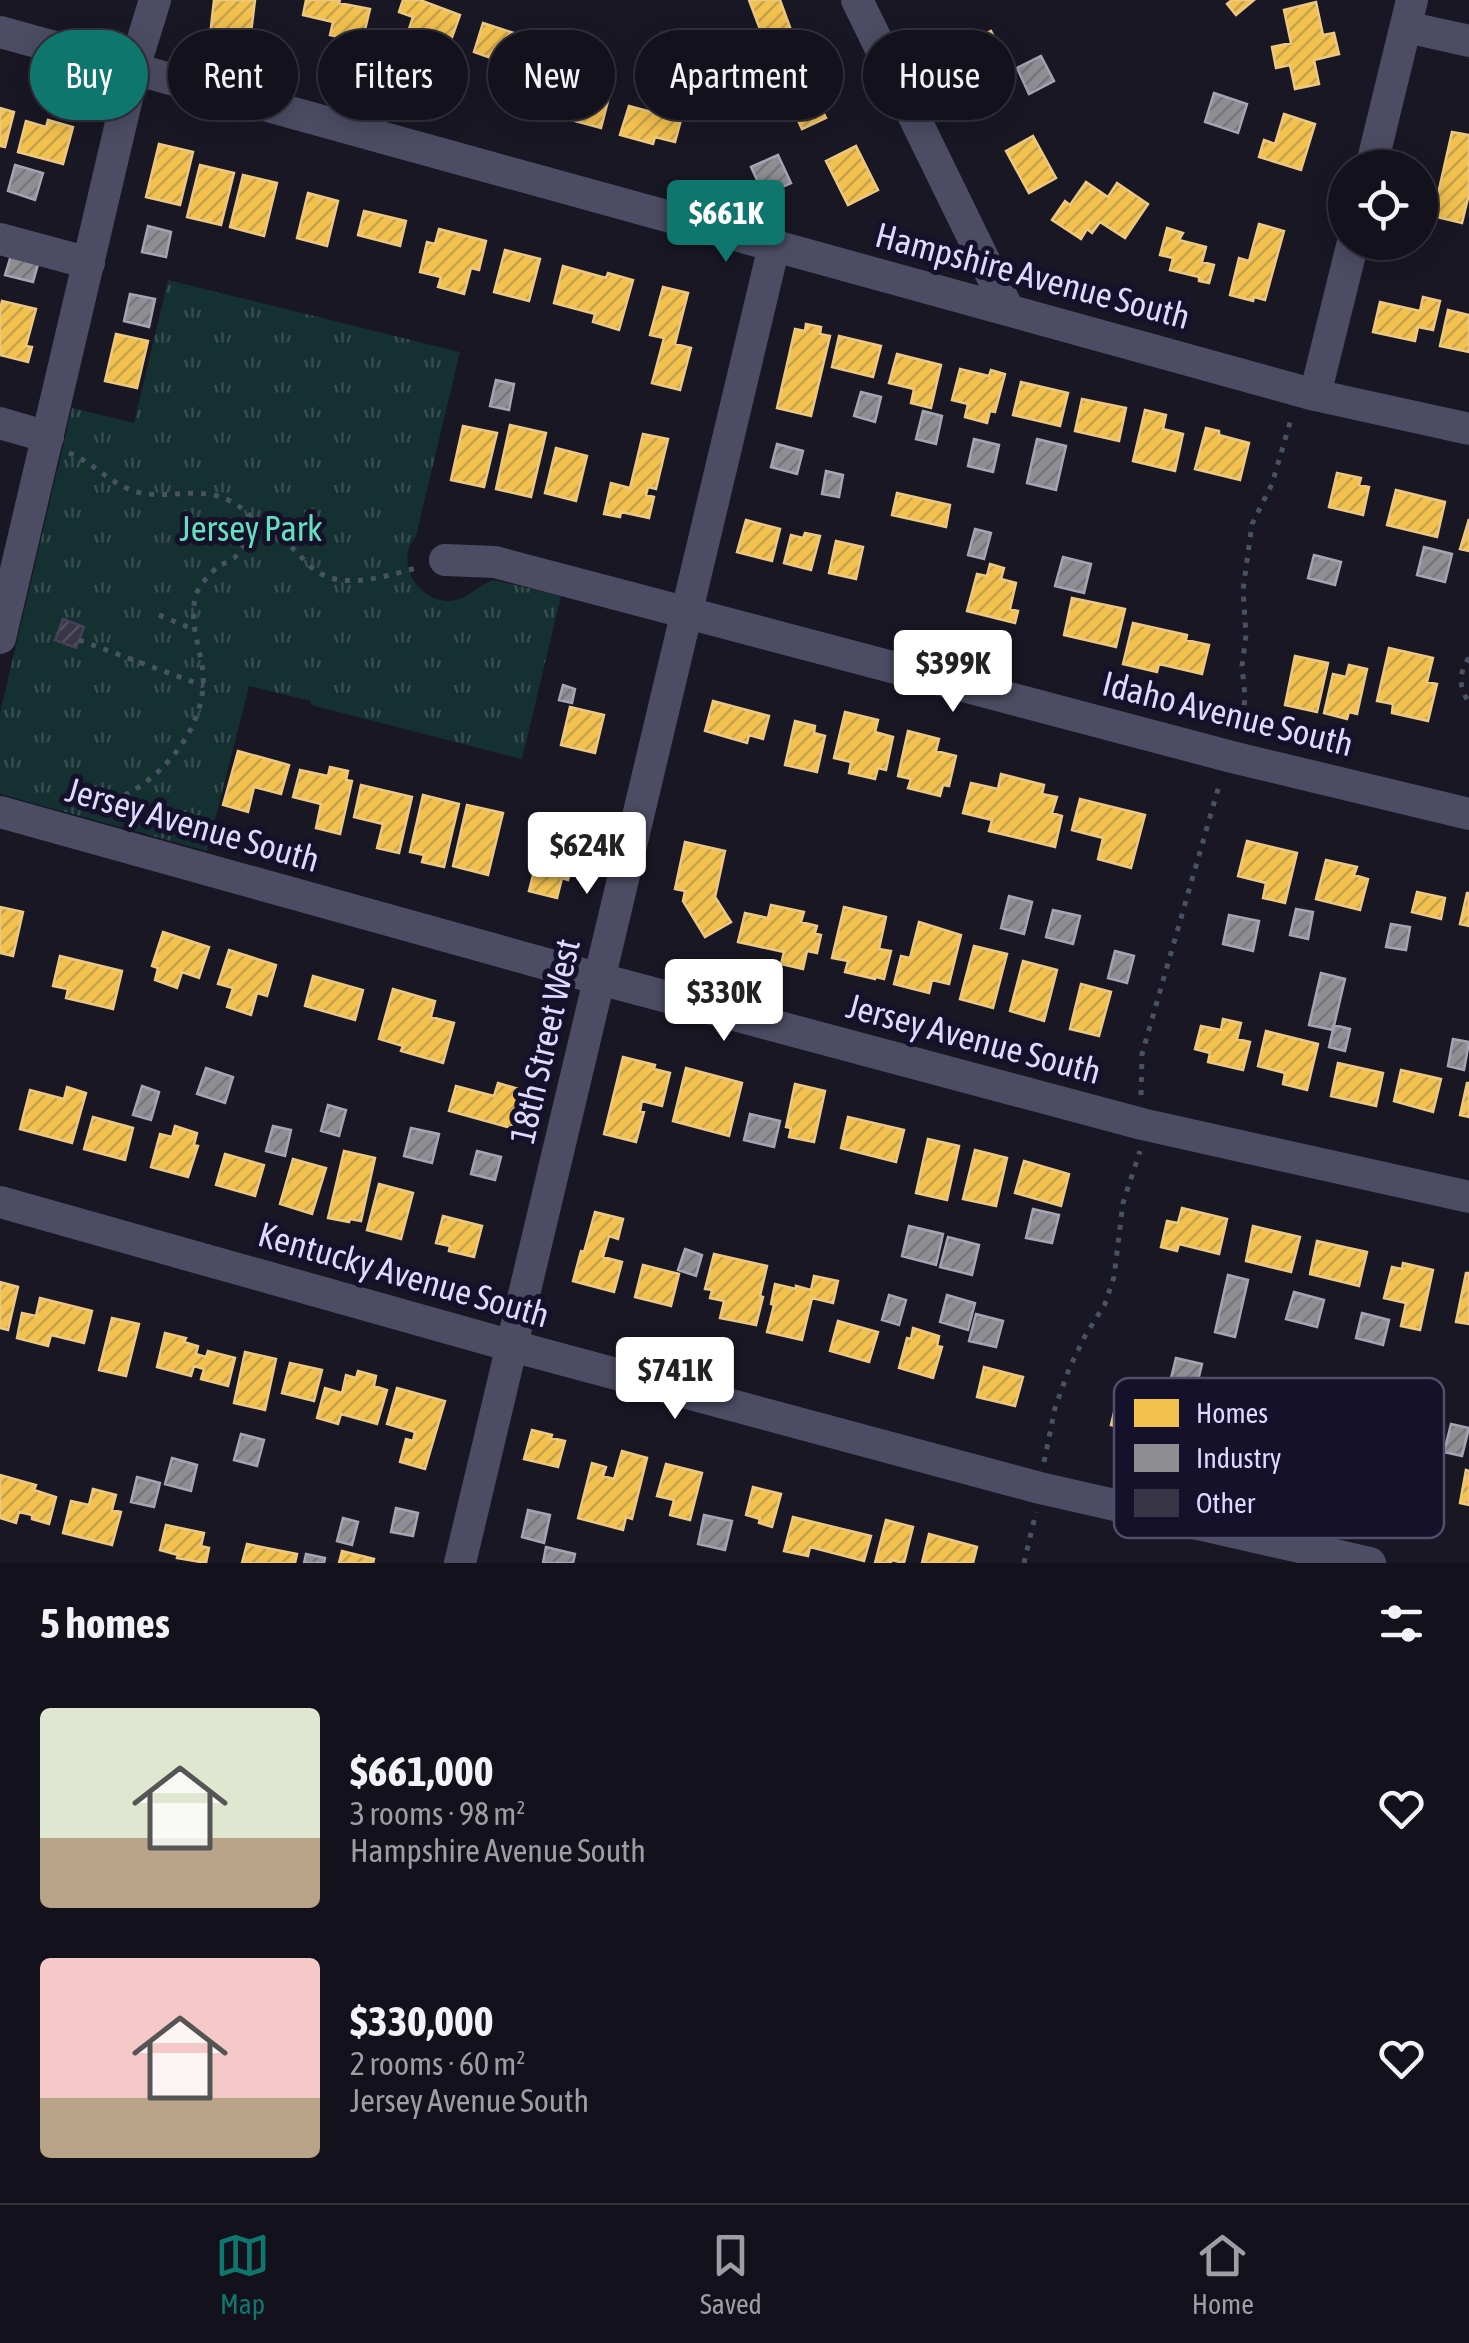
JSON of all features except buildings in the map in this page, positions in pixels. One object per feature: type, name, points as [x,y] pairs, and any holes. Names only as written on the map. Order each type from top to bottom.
[{"type":"street","points":[[146,30],[155,0]]},
{"type":"street","points":[[857,0],[1008,309]]},
{"type":"street","points":[[1375,150],[1408,8],[1469,41]]},
{"type":"street","name":"Hampshire Avenue South","points":[[0,32],[30,40]]},
{"type":"street","name":"Hampshire Avenue South","points":[[148,72],[1315,394],[1469,429]]},
{"type":"street","points":[[0,638],[122,120]]},
{"type":"street","points":[[0,239],[89,263]]},
{"type":"street","name":"18th Street West","points":[[460,1563],[774,246]]},
{"type":"street","points":[[1315,394],[1348,260]]},
{"type":"street","points":[[0,424],[47,440]]},
{"type":"street","name":"Idaho Avenue South","points":[[445,560],[495,562],[1232,758],[1469,814]]},
{"type":"street","name":"Jersey Avenue South","points":[[0,812],[1142,1124],[1469,1197]]},
{"type":"street","name":"Kentucky Avenue South","points":[[0,1202],[512,1346],[1114,1505]]},
{"type":"street","name":"Kentucky Avenue South","points":[[1260,1538],[1370,1563]]},
{"type":"path","points":[[1241,741],[1246,635],[1243,590],[1252,524],[1272,484],[1293,408],[1315,394]]},
{"type":"path","points":[[47,440],[121,486],[140,493],[207,493],[223,497],[252,516],[258,528],[284,538],[314,571],[327,578],[340,581],[381,577],[445,560]]},
{"type":"path","points":[[72,832],[88,810],[127,794],[159,774],[173,758],[193,720],[204,686],[194,630],[196,593],[258,528]]},
{"type":"path","points":[[159,615],[194,630]]},
{"type":"path","points":[[79,640],[204,686]]},
{"type":"path","points":[[1469,658],[1460,678],[1469,702]]},
{"type":"path","points":[[1141,1109],[1142,1054],[1222,774]]},
{"type":"path","points":[[1042,1471],[1068,1369],[1104,1304],[1114,1277],[1124,1204],[1142,1143]]},
{"type":"path","points":[[1024,1563],[1038,1504]]},
{"type":"green space","name":"Jersey Park","points":[[168,280],[460,352],[416,536],[407,557],[408,568],[419,587],[437,599],[462,598],[494,580],[561,596],[522,759],[249,686],[207,851],[0,794],[0,713],[72,408],[134,423]]}]
